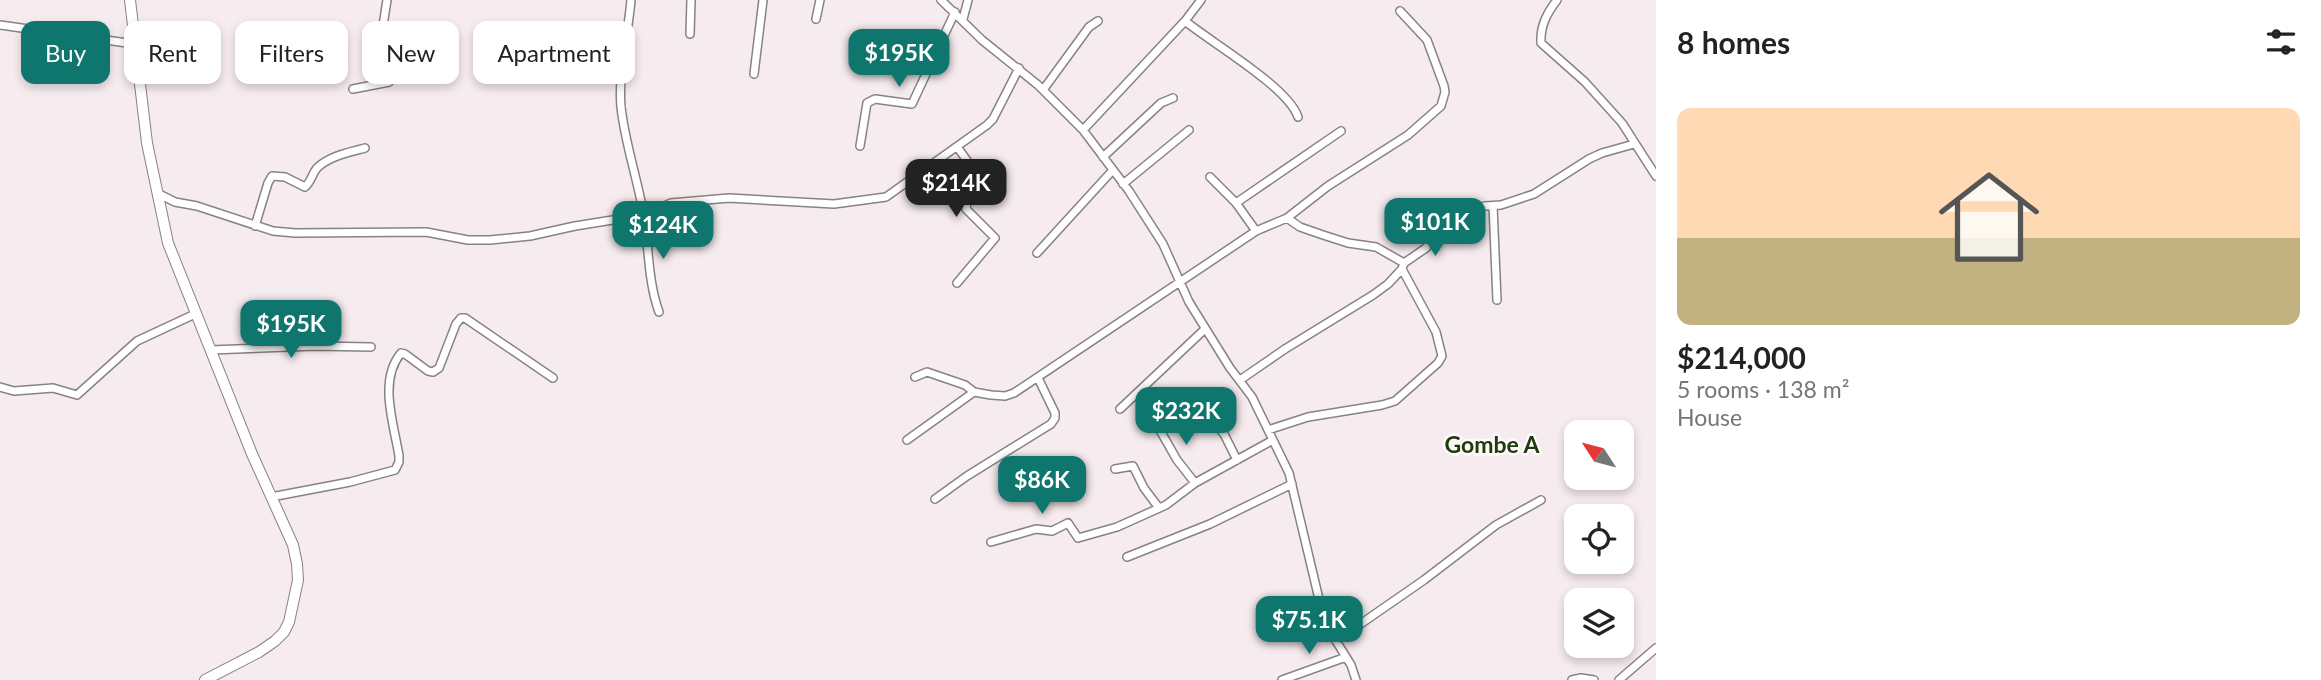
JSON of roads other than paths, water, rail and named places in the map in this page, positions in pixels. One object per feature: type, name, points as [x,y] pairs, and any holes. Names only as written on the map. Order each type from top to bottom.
[{"type":"street","points":[[130,0],[132,21]]},
{"type":"street","points":[[353,89],[389,82],[382,32],[387,0]]},
{"type":"street","points":[[631,0],[621,105],[643,215],[654,298],[659,312]]},
{"type":"street","points":[[690,34],[691,0]]},
{"type":"street","points":[[754,74],[763,0]]},
{"type":"street","points":[[816,19],[820,0]]},
{"type":"street","points":[[942,0],[982,40],[1044,90],[1083,130],[1163,244],[1205,329],[1252,397],[1273,440],[1292,484],[1325,618],[1356,680]]},
{"type":"street","points":[[963,19],[968,0]]},
{"type":"street","points":[[1083,130],[1185,21],[1201,0]]},
{"type":"street","points":[[1557,0],[1548,12],[1541,32],[1541,43],[1585,82],[1622,123],[1656,176]]},
{"type":"street","points":[[915,377],[927,372],[965,385],[974,392],[1005,396],[1025,388],[1256,231],[1287,218],[1328,186],[1408,135],[1441,106],[1445,92],[1427,40],[1400,11]]},
{"type":"street","points":[[860,146],[867,103],[875,99],[912,104],[955,12]]},
{"type":"street","points":[[1044,90],[1089,27],[1098,21]]},
{"type":"street","points":[[1185,21],[1273,86],[1289,102],[1298,117]]},
{"type":"street","points":[[0,25],[124,43]]},
{"type":"street","points":[[159,194],[175,202],[256,226],[295,233],[426,232],[481,241],[530,236],[643,215],[671,203],[729,198],[834,204],[886,197],[958,148],[993,119],[1019,68]]},
{"type":"street","points":[[139,84],[147,143],[168,243],[195,314],[293,545],[297,564],[298,580],[289,622],[275,641],[205,680]]},
{"type":"street","points":[[1103,157],[1161,103],[1173,98]]},
{"type":"street","points":[[1123,184],[1189,130]]},
{"type":"street","points":[[1236,203],[1341,131]]},
{"type":"street","points":[[1240,380],[1388,284],[1403,266],[1426,248],[1436,236],[1473,209],[1534,194],[1602,152],[1634,144]]},
{"type":"street","points":[[256,226],[272,176],[285,177],[305,187],[323,163],[365,148]]},
{"type":"street","points":[[957,283],[995,238],[965,209],[982,183],[958,148]]},
{"type":"street","points":[[1037,253],[1112,171]]},
{"type":"street","points":[[1210,177],[1236,203],[1256,231]]},
{"type":"street","points":[[1493,206],[1497,300]]},
{"type":"street","points":[[1268,430],[1308,417],[1395,401],[1438,363],[1442,356],[1436,332],[1403,266],[1376,247],[1356,245],[1323,235],[1300,227],[1287,218]]},
{"type":"street","points":[[0,387],[14,391],[53,388],[77,395],[137,341],[195,314]]},
{"type":"street","points":[[271,497],[351,482],[394,470],[399,456],[388,386],[391,369],[401,353],[428,371],[433,372],[439,368],[456,324],[461,318],[465,318],[553,377]]},
{"type":"street","points":[[1120,409],[1205,329]]},
{"type":"street","points":[[211,350],[272,346],[372,346]]},
{"type":"street","points":[[935,499],[1051,424],[1055,413],[1038,379]]},
{"type":"street","points":[[907,440],[974,392]]},
{"type":"street","points":[[1199,428],[1214,422],[1237,460]]},
{"type":"street","points":[[1157,425],[1177,460],[1195,483]]},
{"type":"street","points":[[991,542],[1036,530],[1052,531],[1068,523],[1077,538],[1117,527],[1159,508],[1195,483],[1273,440]]},
{"type":"street","points":[[1115,468],[1133,466],[1144,488],[1159,508]]},
{"type":"street","points":[[1127,557],[1210,524],[1292,484]]},
{"type":"street","points":[[1336,641],[1424,580],[1496,525],[1541,500]]},
{"type":"street","points":[[1619,680],[1656,648]]},
{"type":"street","points":[[1282,680],[1346,657]]},
{"type":"street","points":[[1572,680],[1594,680]]},
{"type":"district","name":"Gombe A","points":[[1492,444]]}]
